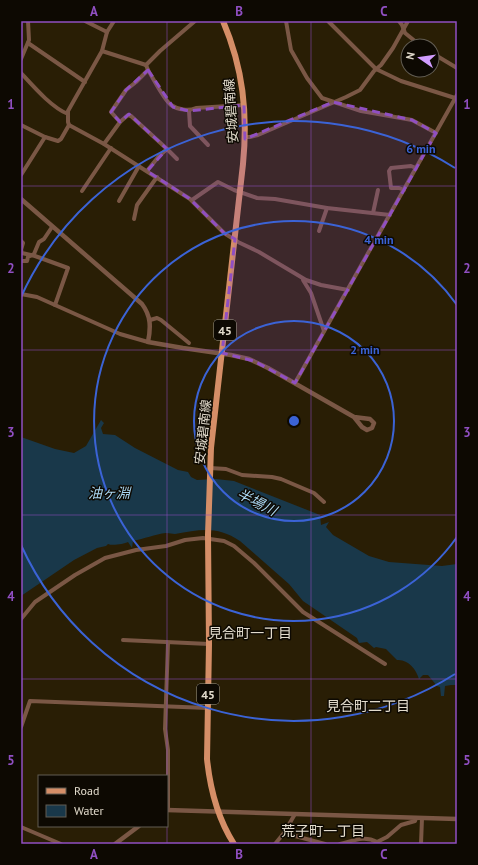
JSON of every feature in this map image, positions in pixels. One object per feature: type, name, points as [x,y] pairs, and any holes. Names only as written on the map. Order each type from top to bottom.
[{"type":"main road","name":"安城碧南線","points":[[223,21],[238,62],[244,105],[245,137],[235,240],[213,427],[210,468],[208,537],[207,758],[208,773],[213,796],[234,844]]},
{"type":"street","points":[[21,59],[28,43],[28,21]]},
{"type":"street","points":[[85,21],[107,32]]},
{"type":"street","points":[[21,125],[45,137],[56,141],[59,140],[69,125],[69,108],[102,51],[107,32],[114,21]]},
{"type":"street","points":[[146,65],[195,21]]},
{"type":"street","points":[[286,21],[290,47],[293,55],[320,96],[361,111],[412,120],[436,133]]},
{"type":"street","points":[[294,383],[456,97],[401,81],[376,69],[328,21]]},
{"type":"street","points":[[399,21],[404,28],[405,33],[411,38]]},
{"type":"street","points":[[245,137],[258,135],[360,90],[393,48],[408,21]]},
{"type":"street","points":[[28,43],[85,82]]},
{"type":"street","points":[[102,51],[146,65]]},
{"type":"street","points":[[440,58],[457,68]]},
{"type":"street","points":[[146,65],[170,104],[173,106],[189,111],[196,108],[244,105]]},
{"type":"street","points":[[120,122],[111,112],[126,90],[148,70]]},
{"type":"street","points":[[21,73],[38,91],[60,110],[68,114]]},
{"type":"street","points":[[189,111],[190,126],[208,145]]},
{"type":"street","points":[[104,144],[120,122],[128,115],[131,116],[177,159]]},
{"type":"street","points":[[69,125],[111,148],[192,200],[222,231],[235,240],[316,284],[348,290]]},
{"type":"street","points":[[21,175],[45,137]]},
{"type":"street","points":[[82,191],[111,148]]},
{"type":"street","points":[[147,171],[159,156],[167,149]]},
{"type":"street","points":[[119,201],[139,166]]},
{"type":"street","points":[[404,190],[391,188],[389,171],[391,168],[398,167],[411,166],[416,168]]},
{"type":"street","points":[[134,219],[137,205],[157,177]]},
{"type":"street","points":[[192,200],[218,182],[234,190],[257,198],[275,199],[327,208],[390,215]]},
{"type":"street","points":[[372,213],[378,190]]},
{"type":"street","points":[[21,199],[142,304],[150,320],[148,342]]},
{"type":"street","points":[[320,232],[327,208]]},
{"type":"street","points":[[24,262],[27,261],[28,257],[32,256],[41,240],[52,227]]},
{"type":"street","points":[[21,241],[24,243],[21,250],[22,253],[68,268],[55,305]]},
{"type":"street","points":[[301,277],[311,293],[324,331]]},
{"type":"street","points":[[21,294],[31,295],[115,332],[148,342],[222,353],[254,361],[354,417]]},
{"type":"street","points":[[150,320],[159,319],[189,343]]},
{"type":"street","points":[[210,468],[226,469],[242,475],[281,479],[314,493],[324,502]]},
{"type":"street","points":[[21,619],[35,602],[75,575],[105,558],[136,550],[166,546],[185,540],[208,537],[224,541],[234,546],[254,563],[303,612],[385,664]]},
{"type":"street","points":[[123,640],[208,644]]},
{"type":"street","points":[[168,643],[165,729],[168,750],[168,810],[457,819]]},
{"type":"street","points":[[21,727],[30,701],[208,708]]},
{"type":"street","points":[[278,843],[295,814]]},
{"type":"street","points":[[340,844],[360,838],[368,838],[377,842],[387,837],[401,825],[414,821],[416,818]]},
{"type":"street","points":[[421,844],[422,818]]},
{"type":"street","points":[[21,827],[62,844]]},
{"type":"street","points":[[115,844],[137,827]]},
{"type":"street","points":[[284,833],[324,844]]},
{"type":"highlighted area","points":[[148,70],[173,107],[189,111],[244,105],[245,139],[333,102],[412,120],[436,133],[295,383],[254,361],[222,353],[235,239],[224,233],[190,199],[147,171],[167,149],[129,114],[120,122],[111,112],[126,90]]},
{"type":"water","name":"油ヶ淵","points":[[101,420],[104,423],[101,428],[103,434],[115,435],[135,448],[178,470],[188,472],[191,477],[197,480],[216,479],[234,481],[320,515],[321,525],[329,522],[326,527],[333,535],[369,556],[389,562],[442,566],[457,564],[457,685],[445,686],[444,696],[441,696],[440,687],[437,686],[428,675],[423,675],[419,679],[411,665],[405,661],[397,660],[386,649],[374,648],[367,642],[359,643],[357,638],[303,601],[289,584],[240,541],[232,536],[217,531],[201,530],[175,534],[162,534],[133,541],[132,548],[128,542],[112,545],[108,544],[74,560],[21,596],[21,437],[55,449],[74,453],[86,446]]},
{"type":"district","name":"見合町一丁目","points":[[250,633]]},
{"type":"district","name":"見合町二丁目","points":[[368,706]]},
{"type":"district","name":"荒子町一丁目","points":[[323,831]]},
{"type":"water label","name":"半場川","points":[[257,502]]}]
